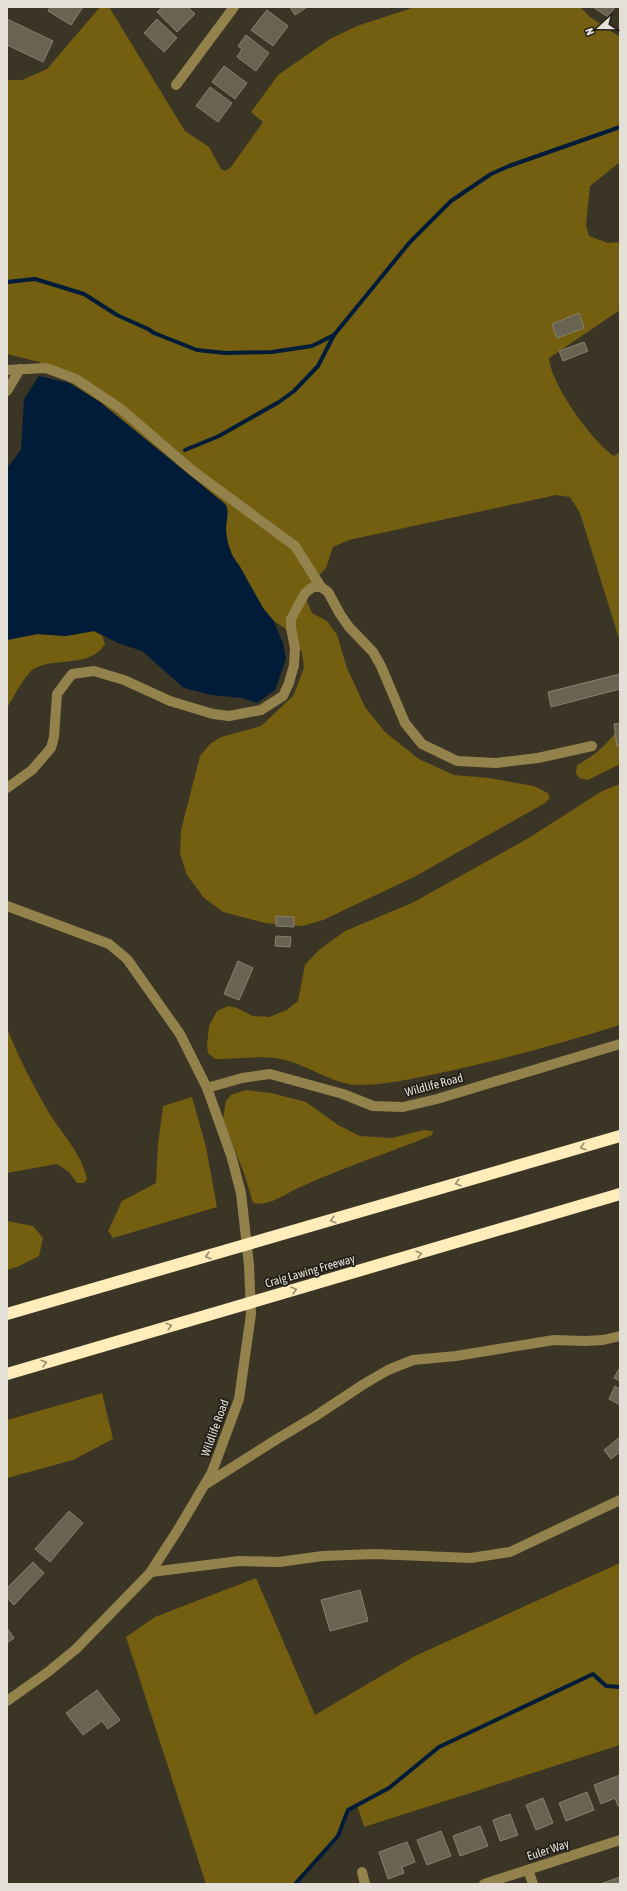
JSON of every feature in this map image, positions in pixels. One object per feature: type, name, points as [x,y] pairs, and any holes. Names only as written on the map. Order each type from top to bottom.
[{"type":"highway","points":[[7,1314],[620,1136]]},
{"type":"highway","name":"Craig Lawing Freeway","points":[[7,1374],[620,1194]]},
{"type":"highway","points":[[566,1211],[620,1198]]},
{"type":"street","points":[[176,85],[234,7]]},
{"type":"street","points":[[7,370],[46,368],[76,379],[121,409],[193,471],[295,546],[321,587],[328,592],[349,627],[373,652],[381,666],[405,723],[422,744],[457,761],[496,763],[538,758],[592,746]]},
{"type":"street","points":[[7,391],[20,370]]},
{"type":"street","points":[[7,788],[32,770],[51,748],[54,737],[57,694],[72,674],[94,671],[124,680],[170,702],[213,714],[229,716],[246,714],[261,710],[272,704],[283,696],[289,683],[294,665],[295,648],[291,628],[291,619],[305,593],[313,587],[321,587]]},
{"type":"street","name":"Wildlife Road","points":[[7,906],[109,944],[127,959],[180,1034],[207,1088],[231,1154],[241,1193],[249,1265],[250,1307],[244,1370],[239,1398],[212,1472],[151,1572],[76,1649],[48,1672],[7,1701]]},
{"type":"street","name":"Wildlife Road","points":[[207,1088],[242,1078],[270,1074],[343,1094],[372,1106],[403,1107],[437,1100],[620,1044]]},
{"type":"street","points":[[204,1486],[364,1384],[388,1370],[413,1360],[456,1356],[554,1340],[585,1342],[604,1340],[620,1336]]},
{"type":"street","points":[[151,1572],[239,1561],[279,1562],[352,1555],[471,1558],[493,1556],[510,1552],[620,1500]]},
{"type":"street","name":"Euler Way","points":[[484,1884],[620,1840]]},
{"type":"street","points":[[528,1870],[533,1884]]},
{"type":"street","points":[[362,1872],[365,1884]]},
{"type":"shaded area","points":[[100,7],[109,7],[185,131],[209,147],[221,169],[225,171],[231,167],[263,122],[251,112],[278,75],[330,39],[357,26],[415,7],[580,7],[590,17],[620,37],[620,162],[590,186],[586,225],[589,236],[608,243],[620,242],[620,310],[549,358],[551,369],[557,383],[584,426],[605,449],[614,456],[620,452],[620,642],[580,513],[570,497],[556,495],[349,540],[333,547],[326,568],[312,583],[307,602],[312,613],[327,621],[337,635],[347,668],[365,707],[385,732],[419,759],[454,775],[489,778],[534,786],[548,793],[550,798],[545,803],[414,877],[323,920],[303,926],[265,923],[223,912],[204,898],[187,875],[180,854],[181,830],[200,756],[210,744],[221,737],[261,726],[293,696],[304,668],[302,652],[287,630],[273,620],[263,608],[236,562],[227,538],[226,529],[228,513],[225,504],[100,402],[39,362],[7,354],[7,80],[22,80],[47,69]]},
{"type":"shaded area","points":[[94,631],[102,635],[105,644],[99,651],[82,659],[54,663],[35,668],[23,681],[7,708],[7,640],[37,634],[66,636]]},
{"type":"shaded area","points":[[620,726],[620,764],[588,780],[579,778],[576,773],[577,765],[590,757],[611,739]]},
{"type":"shaded area","points":[[620,784],[620,1025],[481,1064],[407,1080],[368,1085],[341,1082],[294,1063],[276,1058],[259,1057],[215,1059],[208,1053],[207,1045],[209,1026],[217,1011],[228,1006],[237,1008],[253,1016],[269,1017],[287,1010],[298,1001],[305,965],[320,949],[345,931],[412,903],[527,839],[602,791]]},
{"type":"shaded area","points":[[7,1028],[22,1062],[51,1116],[72,1146],[85,1170],[87,1179],[84,1183],[77,1183],[69,1172],[57,1164],[7,1173]]},
{"type":"shaded area","points":[[246,1090],[271,1093],[306,1102],[338,1125],[360,1136],[392,1138],[424,1130],[433,1131],[432,1135],[329,1174],[270,1202],[258,1204],[253,1203],[245,1176],[223,1119],[226,1101],[231,1095]]},
{"type":"shaded area","points":[[192,1097],[206,1147],[217,1207],[113,1238],[108,1231],[122,1201],[156,1183],[158,1144],[163,1106]]},
{"type":"shaded area","points":[[7,1221],[33,1226],[43,1238],[39,1256],[17,1267],[7,1270]]},
{"type":"shaded area","points":[[102,1393],[113,1439],[73,1460],[7,1478],[7,1420]]},
{"type":"shaded area","points":[[620,1563],[620,1745],[364,1827],[357,1805],[348,1810],[338,1836],[295,1884],[206,1884],[126,1637],[155,1617],[256,1578],[315,1715],[415,1656]]},
{"type":"water","points":[[39,376],[69,383],[100,402],[225,504],[228,513],[226,533],[231,553],[263,608],[273,620],[283,643],[286,659],[275,690],[257,703],[242,698],[211,695],[184,688],[142,651],[118,643],[94,631],[66,636],[37,634],[7,640],[7,468],[21,450],[24,399]]},
{"type":"building","points":[[50,7],[83,7],[71,25],[48,11]]},
{"type":"building","points":[[163,7],[188,7],[195,14],[177,32],[157,12]]},
{"type":"building","points":[[290,7],[307,7],[295,15]]},
{"type":"building","points":[[593,7],[615,7],[608,17]]},
{"type":"building","points":[[267,10],[288,26],[273,46],[251,30]]},
{"type":"building","points":[[7,19],[53,41],[43,62],[7,45]]},
{"type":"building","points":[[157,19],[177,38],[164,52],[144,33]]},
{"type":"building","points":[[246,35],[269,53],[256,71],[237,57],[242,49],[238,46]]},
{"type":"building","points":[[224,66],[247,83],[235,99],[212,82]]},
{"type":"building","points":[[210,87],[232,103],[218,122],[196,106]]},
{"type":"building","points":[[579,313],[584,328],[557,338],[552,324]]},
{"type":"building","points":[[584,342],[588,351],[563,361],[559,351]]},
{"type":"building","points":[[620,674],[620,689],[551,707],[548,692]]},
{"type":"building","points":[[620,723],[620,745],[617,746],[614,724]]},
{"type":"building","points":[[276,916],[294,917],[294,927],[276,926]]},
{"type":"building","points":[[276,936],[291,937],[290,947],[275,946]]},
{"type":"building","points":[[238,961],[253,968],[239,1000],[224,994]]},
{"type":"building","points":[[620,1367],[620,1381],[614,1378]]},
{"type":"building","points":[[615,1386],[620,1389],[620,1405],[609,1399]]},
{"type":"building","points":[[620,1437],[620,1452],[611,1459],[604,1450]]},
{"type":"building","points":[[69,1511],[83,1523],[50,1562],[35,1549]]},
{"type":"building","points":[[33,1562],[44,1573],[14,1605],[7,1598],[7,1588]]},
{"type":"building","points":[[360,1590],[368,1621],[330,1631],[321,1600]]},
{"type":"building","points":[[7,1628],[14,1638],[7,1643]]},
{"type":"building","points":[[97,1690],[120,1720],[108,1729],[102,1721],[83,1735],[66,1713]]},
{"type":"building","points":[[620,1775],[620,1805],[618,1806],[615,1798],[601,1804],[594,1785]]},
{"type":"building","points":[[587,1792],[594,1810],[566,1821],[559,1803]]},
{"type":"building","points":[[543,1798],[553,1823],[536,1830],[526,1805]]},
{"type":"building","points":[[510,1814],[518,1835],[500,1841],[493,1820]]},
{"type":"building","points":[[480,1826],[488,1846],[460,1856],[453,1836]]},
{"type":"building","points":[[441,1831],[451,1856],[427,1865],[417,1840]]},
{"type":"building","points":[[407,1842],[415,1862],[402,1867],[404,1873],[388,1879],[379,1852]]},
{"type":"building","points":[[620,1877],[620,1884],[603,1884],[603,1883]]},
{"type":"waterway","points":[[185,450],[219,436],[279,402],[294,391],[318,366],[334,335],[410,242],[451,201],[491,174],[509,166],[620,127]]},
{"type":"waterway","points":[[7,282],[35,279],[84,294],[117,315],[154,333],[197,350],[225,353],[272,352],[312,346],[334,335]]},
{"type":"waterway","points":[[295,1884],[338,1836],[348,1810],[389,1788],[439,1747],[593,1674],[606,1686],[620,1687]]}]
